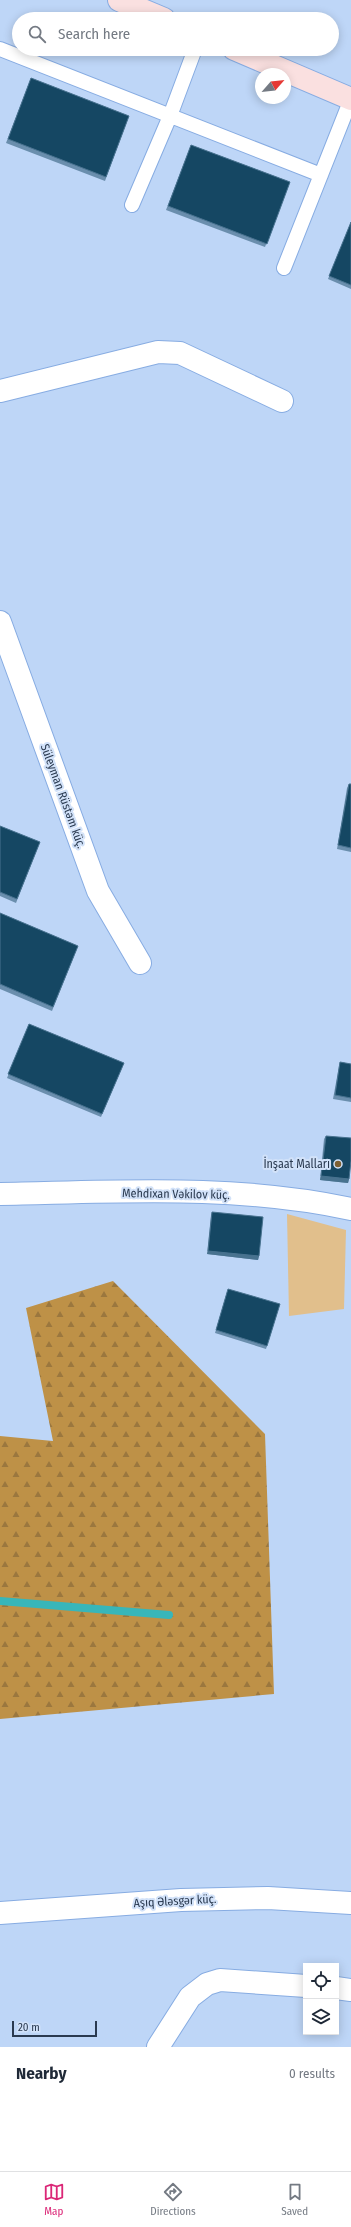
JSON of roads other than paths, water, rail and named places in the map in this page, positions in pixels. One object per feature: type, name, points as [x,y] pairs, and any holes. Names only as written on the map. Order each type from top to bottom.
[{"type":"street","points":[[119,0],[147,12]]},
{"type":"street","points":[[250,56],[351,99]]},
{"type":"street","points":[[0,392],[158,352],[180,353],[282,401]]},
{"type":"street","name":"Süleyman Rüstəm küç.","points":[[0,622],[98,891],[140,963]]},
{"type":"street","name":"Mehdixan Vəkilov küç.","points":[[0,1194],[175,1191],[310,1200],[351,1209]]},
{"type":"street","name":"Aşıq Ələsgər küç.","points":[[0,1913],[181,1900],[268,1898],[351,1902]]},
{"type":"street","points":[[158,2047],[190,1997],[207,1984],[220,1980],[303,1986]]},
{"type":"street","points":[[339,1988],[351,1990]]},
{"type":"lane","points":[[0,49],[12,54]]},
{"type":"lane","points":[[18,56],[321,176]]},
{"type":"lane","points":[[132,205],[170,116],[192,56]]},
{"type":"lane","points":[[284,268],[351,99]]},
{"type":"waterway","points":[[0,1601],[169,1615]]},
{"type":"place","name":"İnşaat Malları","points":[[338,1164]]}]
